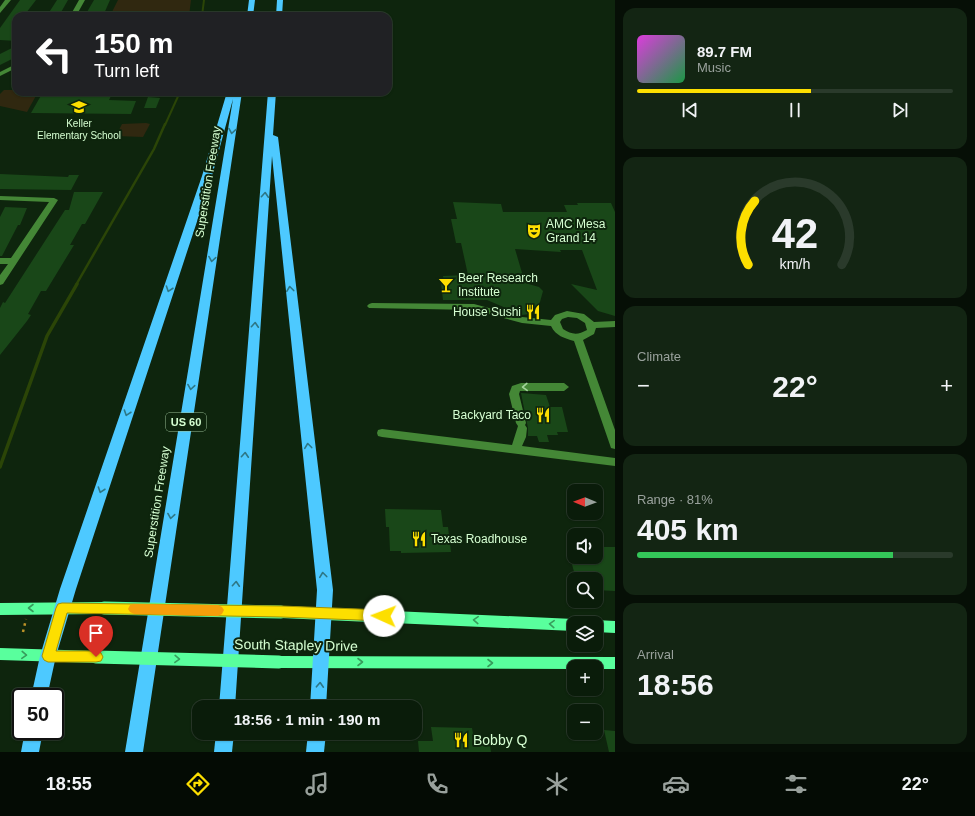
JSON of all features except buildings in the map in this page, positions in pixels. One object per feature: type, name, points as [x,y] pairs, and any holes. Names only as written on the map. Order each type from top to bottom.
[{"type":"highway","points":[[250,12],[252,0]]},
{"type":"highway","points":[[279,12],[280,0]]},
{"type":"highway","points":[[41,688],[48,656],[62,608],[207,176],[230,96]]},
{"type":"highway","name":"Superstition Freeway","points":[[134,752],[237,96]]},
{"type":"highway","points":[[228,700],[272,96]]},
{"type":"highway","points":[[271,106],[325,590],[318,700]]},
{"type":"highway","points":[[30,752],[32,740]]},
{"type":"highway","points":[[223,752],[224,740]]},
{"type":"highway","points":[[315,752],[316,740]]},
{"type":"main road","points":[[0,609],[104,608],[281,612],[567,625]]},
{"type":"main road","points":[[603,626],[615,627]]},
{"type":"main road","name":"South Stapley Drive","points":[[0,654],[279,662],[615,663]]},
{"type":"street","points":[[0,11],[8,0]]},
{"type":"street","points":[[75,12],[82,0]]},
{"type":"street","points":[[0,74],[12,68]]},
{"type":"street","points":[[0,198],[54,200],[0,282]]},
{"type":"street","points":[[0,261],[14,261]]},
{"type":"street","points":[[372,306],[474,308],[522,320],[554,323],[561,333],[578,338],[591,332],[591,325],[585,318],[567,314],[558,316],[554,323]]},
{"type":"street","points":[[591,325],[615,324]]},
{"type":"street","points":[[578,338],[615,445]]},
{"type":"street","points":[[515,450],[521,437],[521,426],[514,394],[516,388],[564,387]]},
{"type":"street","points":[[382,433],[615,462]]},
{"type":"path","points":[[23,632],[26,618]]},
{"type":"shaded area","points":[[118,0],[191,0],[190,12],[112,12]]},
{"type":"shaded area","points":[[4,90],[12,90],[12,96],[36,96],[27,112],[0,106],[0,94]]},
{"type":"shaded area","points":[[122,124],[150,124],[143,137],[116,136]]},
{"type":"waterway","points":[[202,12],[204,0]]},
{"type":"waterway","points":[[165,125],[178,96]]},
{"type":"waterway","points":[[76,285],[154,149],[165,124]]},
{"type":"waterway","points":[[0,467],[47,336],[77,284]]},
{"type":"slow traffic","points":[[134,609],[218,610]]},
{"type":"place","name":"Keller Elementary School","points":[[79,107]]},
{"type":"place","name":"AMC Mesa Grand 14","points":[[534,231]]},
{"type":"place","name":"Beer Research Institute","points":[[446,285]]},
{"type":"place","name":"House Sushi","points":[[533,312]]},
{"type":"place","name":"Backyard Taco","points":[[543,415]]},
{"type":"place","name":"Texas Roadhouse","points":[[419,539]]},
{"type":"place","name":"Bobby Q","points":[[461,740]]},
{"type":"route","points":[[96,657],[48,656],[62,608],[281,612],[384,616]]}]
